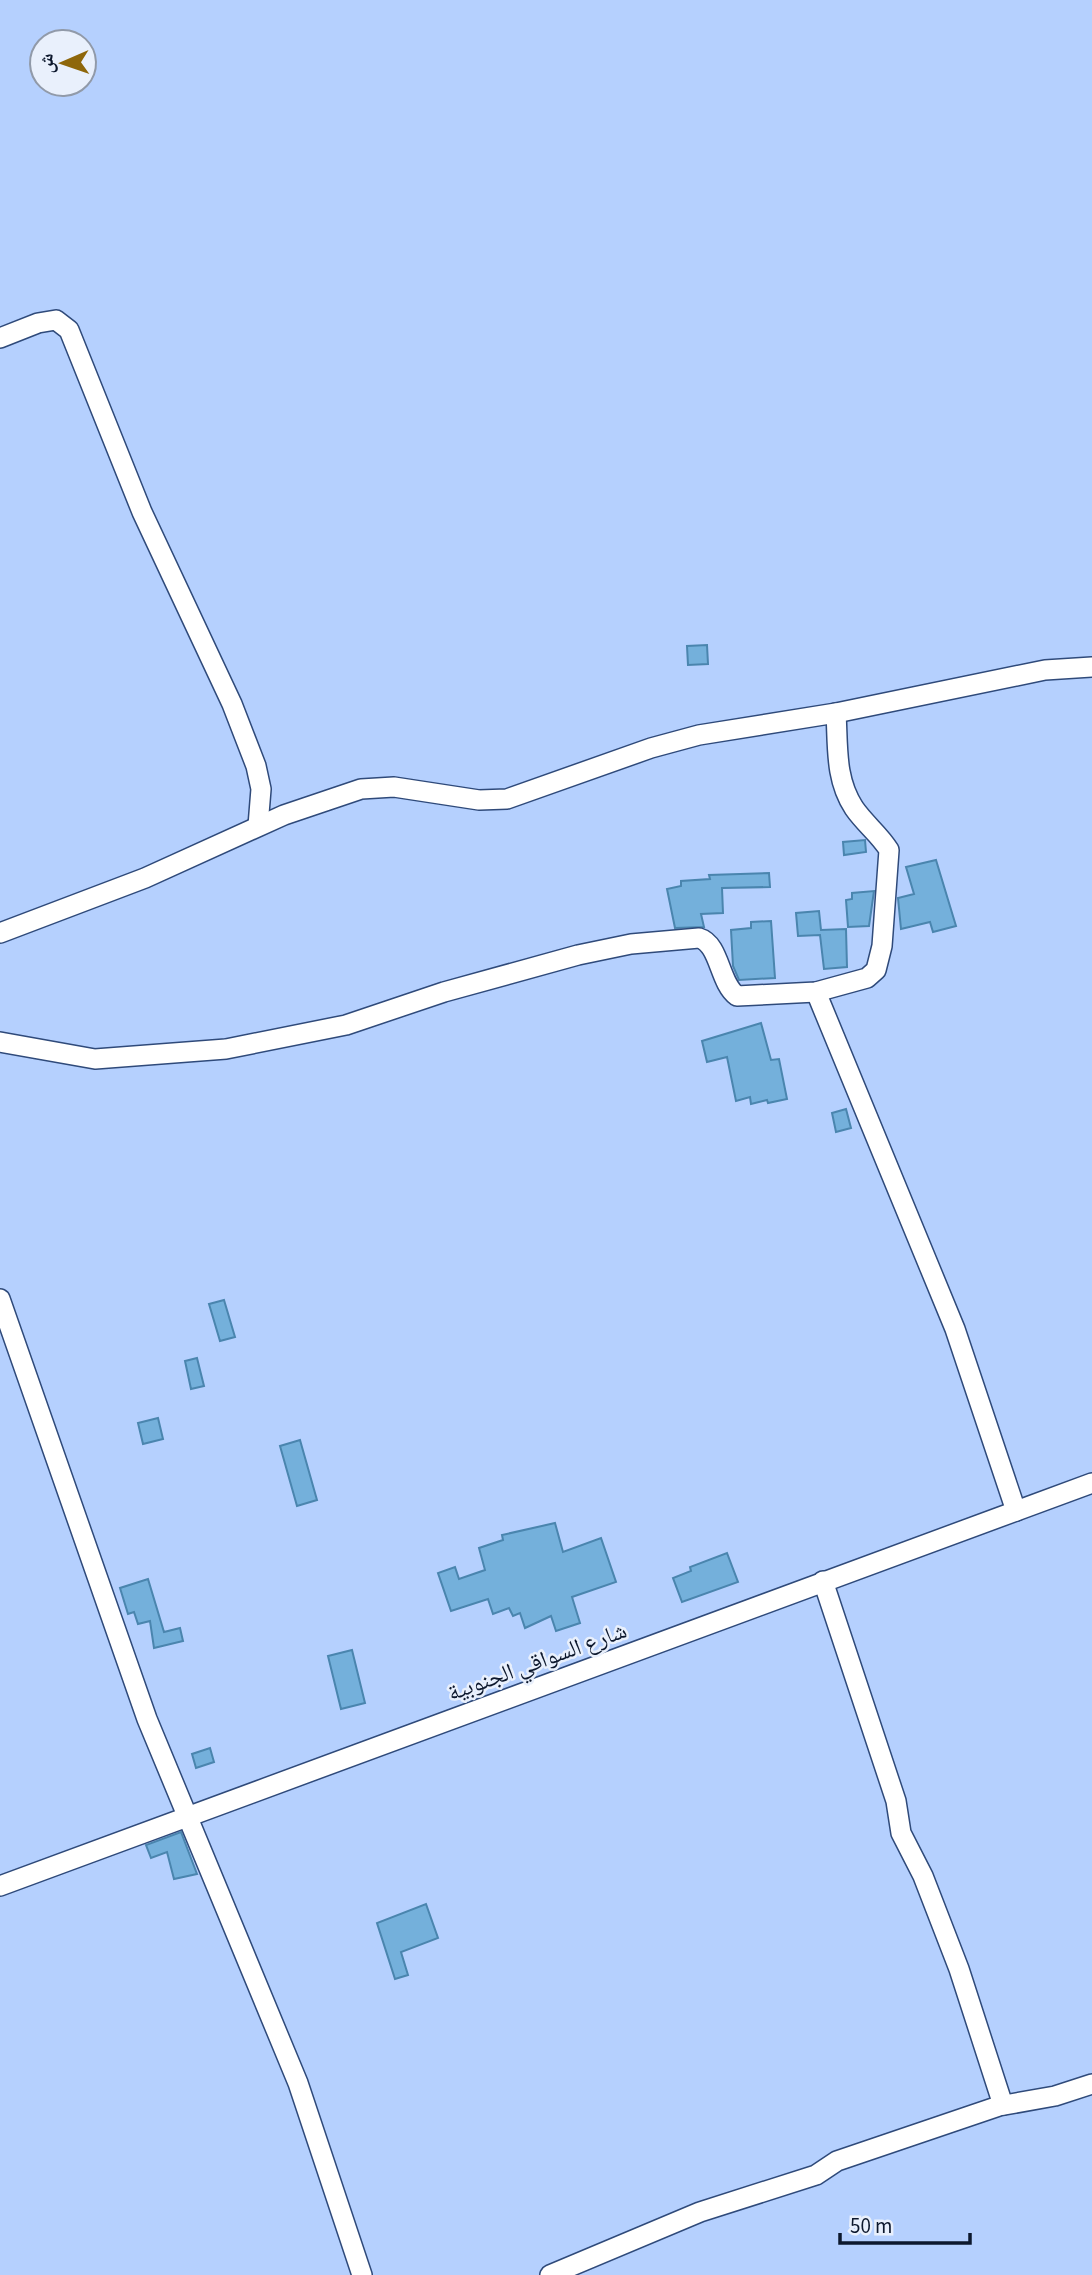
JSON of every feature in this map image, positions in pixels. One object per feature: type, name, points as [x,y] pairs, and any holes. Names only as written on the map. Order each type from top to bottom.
[{"type":"street","points":[[0,338],[38,323],[56,320],[69,330],[142,512],[232,704],[256,765],[261,789],[258,826]]},
{"type":"street","points":[[0,933],[145,878],[258,826],[338,795],[378,787],[434,791],[479,800],[507,799],[651,748],[699,735],[836,713],[1034,672],[1092,667]]},
{"type":"street","points":[[0,1042],[95,1059],[194,1054],[346,1025],[444,992],[578,954],[631,944],[699,938],[709,944],[726,984],[737,996],[816,992],[855,984],[876,970],[882,946],[887,900],[889,850],[855,809],[843,789],[839,774],[836,713]]},
{"type":"street","points":[[816,992],[955,1329],[1016,1511]]},
{"type":"street","points":[[0,1299],[147,1719],[298,2083],[362,2275]]},
{"type":"street","name":"شارع السواقي الجنوبية","points":[[0,1886],[1092,1483]]},
{"type":"street","points":[[823,1581],[896,1801],[901,1833],[923,1876],[959,1969],[1003,2105]]},
{"type":"street","points":[[550,2275],[700,2212],[816,2175],[837,2161],[1003,2105],[1055,2096],[1092,2084]]},
{"type":"building","points":[[707,645],[708,664],[688,665],[687,646]]},
{"type":"building","points":[[865,840],[866,852],[844,855],[843,842]]},
{"type":"building","points":[[936,860],[956,926],[933,932],[930,922],[901,929],[898,898],[914,894],[906,867]]},
{"type":"building","points":[[769,873],[770,887],[722,888],[723,913],[701,914],[704,927],[675,928],[667,889],[681,886],[681,881],[710,879],[709,875]]},
{"type":"building","points":[[874,891],[869,926],[848,927],[846,900],[852,899],[852,893]]},
{"type":"building","points":[[819,911],[821,930],[846,929],[847,967],[824,969],[820,935],[798,936],[796,913]]},
{"type":"building","points":[[771,921],[775,978],[739,980],[733,966],[731,930],[751,928],[751,922]]},
{"type":"building","points":[[761,1023],[771,1060],[779,1059],[787,1099],[751,1104],[750,1097],[736,1101],[727,1057],[707,1062],[702,1041]]},
{"type":"building","points":[[846,1109],[851,1128],[836,1132],[832,1113]]},
{"type":"building","points":[[224,1300],[235,1337],[220,1341],[209,1304]]},
{"type":"building","points":[[197,1358],[204,1386],[191,1389],[185,1361]]},
{"type":"building","points":[[158,1418],[163,1439],[143,1444],[138,1423]]},
{"type":"building","points":[[300,1440],[317,1500],[297,1506],[280,1446]]},
{"type":"building","points":[[555,1523],[563,1552],[601,1538],[616,1582],[572,1597],[580,1623],[556,1631],[551,1616],[525,1628],[520,1613],[513,1616],[509,1608],[493,1614],[488,1599],[451,1611],[438,1573],[455,1567],[459,1579],[485,1570],[479,1548],[503,1540],[502,1535]]},
{"type":"building","points":[[727,1553],[738,1582],[682,1602],[673,1578],[691,1571],[690,1567]]},
{"type":"building","points":[[148,1579],[164,1632],[180,1628],[183,1641],[154,1648],[150,1621],[138,1624],[134,1612],[128,1614],[120,1588]]},
{"type":"building","points":[[352,1650],[365,1703],[341,1709],[328,1656]]},
{"type":"building","points":[[210,1748],[214,1762],[196,1768],[192,1754]]},
{"type":"building","points":[[181,1832],[197,1874],[174,1879],[167,1852],[151,1858],[146,1845]]},
{"type":"building","points":[[426,1904],[438,1938],[401,1952],[408,1975],[395,1979],[377,1923]]}]
